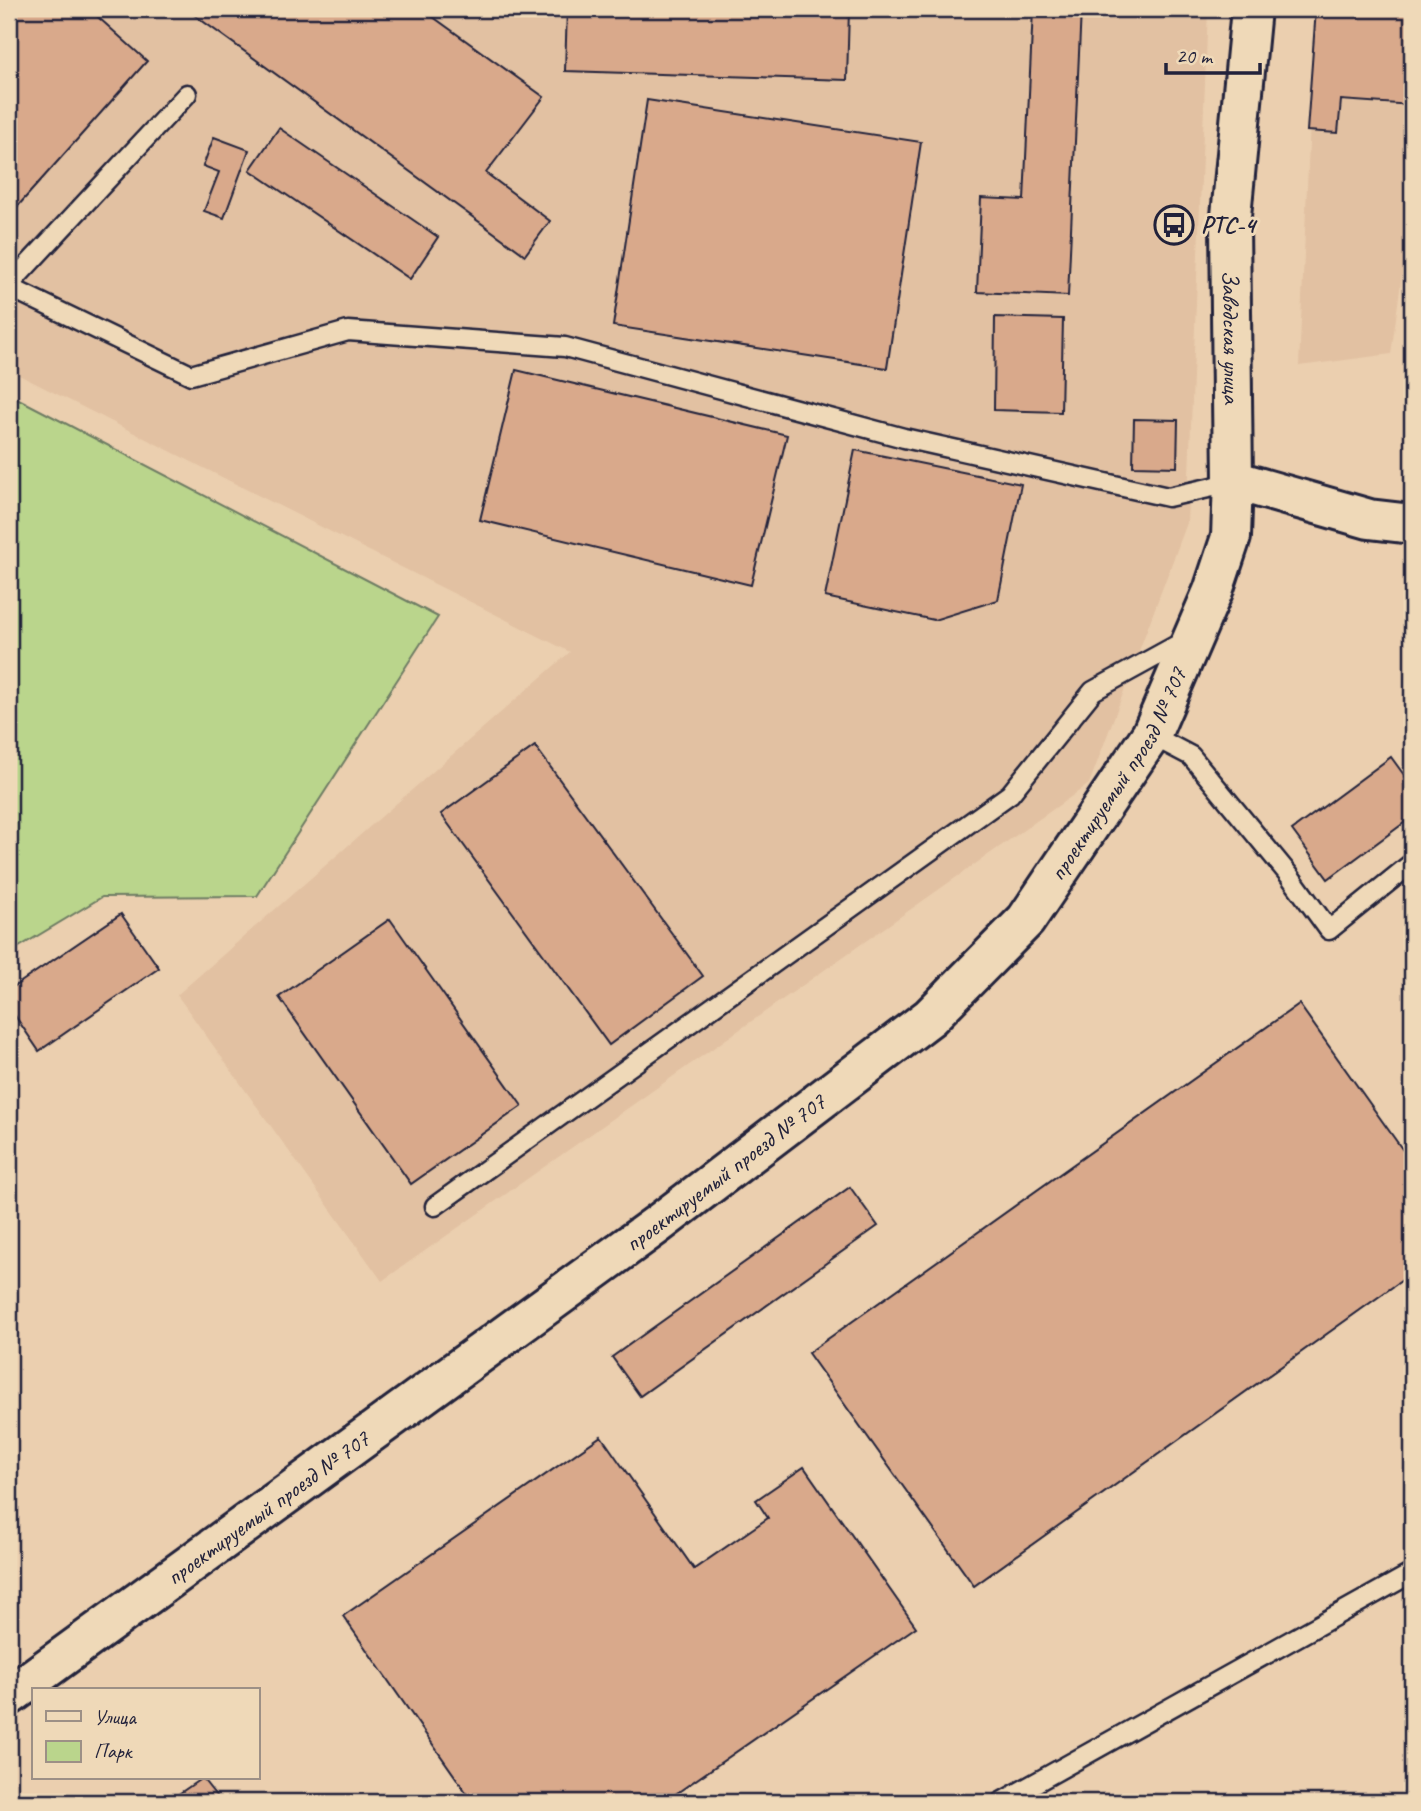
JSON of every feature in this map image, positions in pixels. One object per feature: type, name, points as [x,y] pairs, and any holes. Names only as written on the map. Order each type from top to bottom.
[{"type":"street","name":"Заводская улица","points":[[1233,480],[1230,226],[1251,9]]},
{"type":"street","points":[[1233,480],[1369,519],[1410,521]]},
{"type":"street","name":"проектируемый проезд № 707","points":[[9,1696],[657,1224],[930,1017],[1026,920],[1151,735],[1195,635],[1231,537],[1233,480]]},
{"type":"lane","points":[[187,94],[9,286],[191,375],[348,331],[565,347],[904,438],[1168,497],[1233,480]]},
{"type":"lane","points":[[435,1206],[1010,794],[1093,691],[1195,635]]},
{"type":"lane","points":[[1151,735],[1191,757],[1289,875],[1329,930],[1412,863]]},
{"type":"lane","points":[[1001,1802],[1412,1573]]},
{"type":"shaded area","points":[[9,9],[1208,9],[1187,523],[1089,784],[382,1281],[177,995],[570,652],[9,370]]},
{"type":"shaded area","points":[[1315,9],[1412,9],[1412,276],[1403,267],[1391,354],[1299,366]]},
{"type":"green space","points":[[9,394],[438,617],[257,896],[102,897],[9,953]]},
{"type":"building","points":[[9,9],[89,9],[147,61],[9,216]]},
{"type":"building","points":[[186,9],[422,9],[544,97],[486,173],[550,221],[525,255]]},
{"type":"building","points":[[567,9],[849,9],[847,80],[565,71]]},
{"type":"building","points":[[1033,9],[1081,9],[1068,296],[977,292],[981,198],[1024,200]]},
{"type":"building","points":[[1316,9],[1412,9],[1412,105],[1341,100],[1338,133],[1307,131]]},
{"type":"building","points":[[647,100],[921,142],[887,368],[613,326]]},
{"type":"building","points":[[279,128],[438,237],[410,279],[250,170]]},
{"type":"building","points":[[214,137],[249,150],[224,218],[204,211],[219,172],[203,166]]},
{"type":"building","points":[[995,317],[1063,319],[1061,412],[994,410]]},
{"type":"building","points":[[516,370],[787,435],[751,585],[480,520]]},
{"type":"building","points":[[1134,419],[1178,420],[1177,467],[1133,466]]},
{"type":"building","points":[[855,450],[1021,484],[998,600],[934,620],[825,597]]},
{"type":"building","points":[[535,746],[703,976],[609,1045],[441,814]]},
{"type":"building","points":[[1391,757],[1412,786],[1412,817],[1328,879],[1292,830]]},
{"type":"building","points":[[121,914],[159,968],[39,1051],[9,1007],[9,990]]},
{"type":"building","points":[[390,919],[522,1106],[411,1184],[279,997]]},
{"type":"building","points":[[1299,1004],[1412,1163],[1412,1273],[974,1586],[808,1353]]},
{"type":"building","points":[[850,1187],[878,1226],[640,1396],[612,1357]]},
{"type":"building","points":[[601,1436],[694,1569],[768,1518],[756,1500],[804,1467],[916,1627],[664,1802],[473,1802],[343,1616]]},
{"type":"building","points":[[199,1780],[204,1780],[221,1802],[167,1802]]},
{"type":"place","name":"РТС-4","points":[[1174,225]]}]
